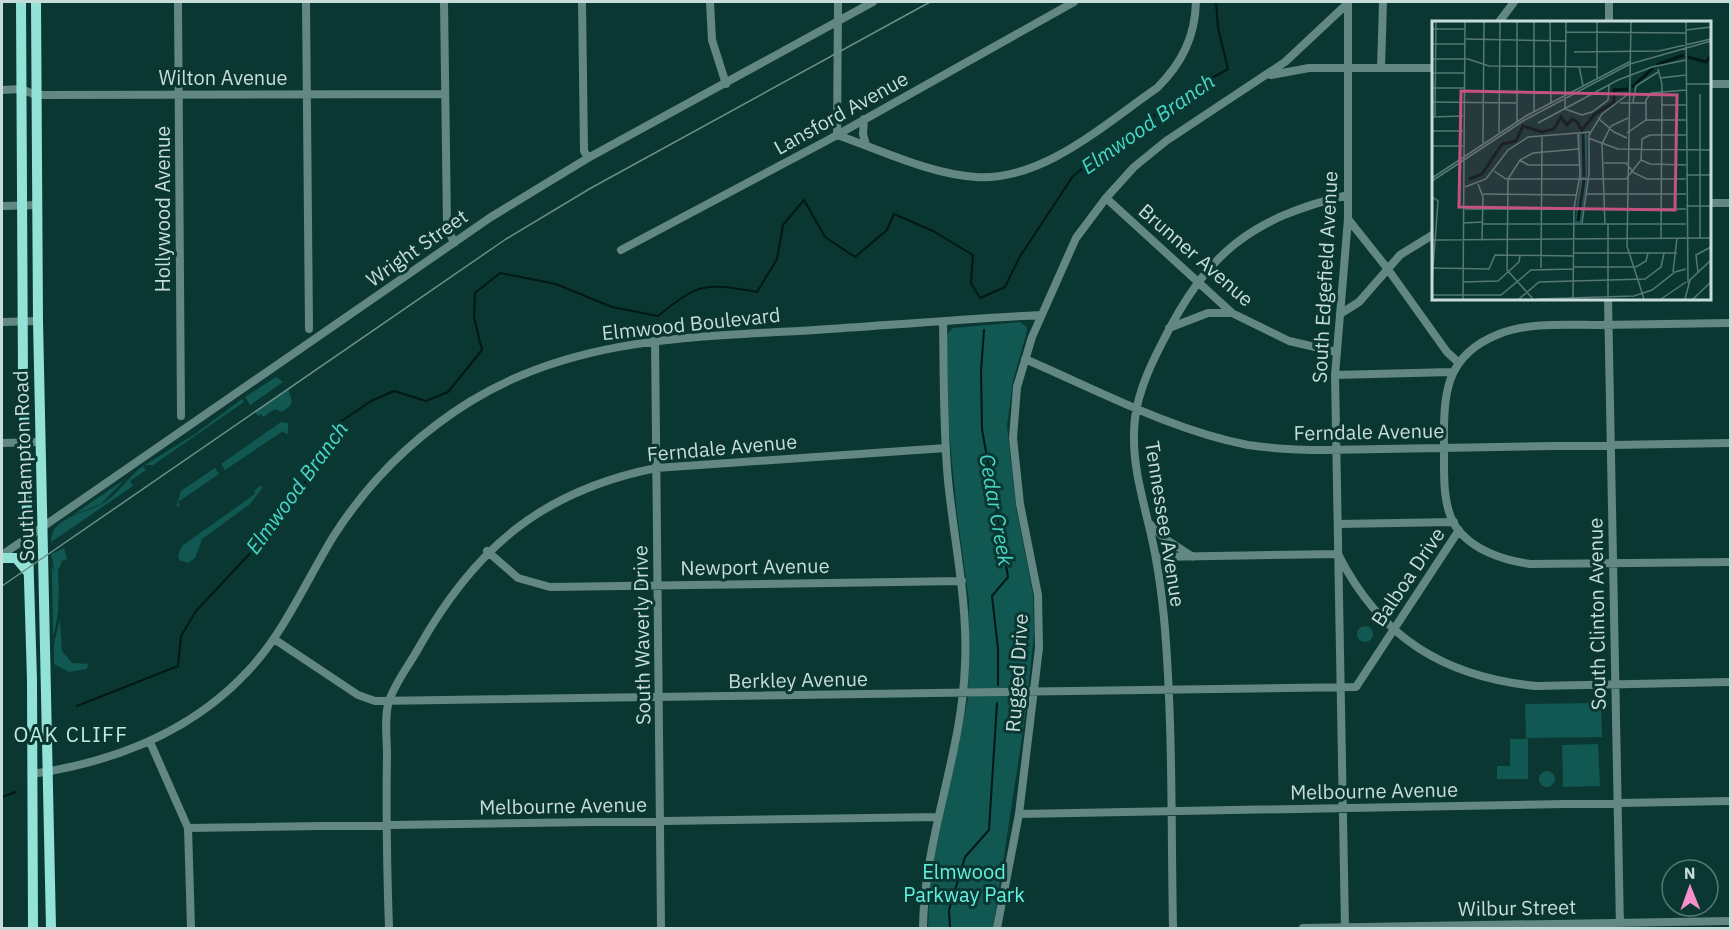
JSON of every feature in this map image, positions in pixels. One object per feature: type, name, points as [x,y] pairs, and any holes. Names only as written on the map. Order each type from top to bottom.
[{"type":"main road","name":"South Hampton Road","points":[[21,2],[25,442],[32,680],[33,928]]},
{"type":"main road","name":"South Hampton Road","points":[[36,2],[38,321],[51,928]]},
{"type":"main road","points":[[2,556],[20,560],[28,575]]},
{"type":"main road","points":[[32,680],[47,681]]},
{"type":"main road","points":[[32,839],[48,838]]},
{"type":"street","name":"Hollywood Avenue","points":[[178,2],[181,416]]},
{"type":"street","points":[[306,2],[309,329]]},
{"type":"street","points":[[444,2],[447,226],[454,243]]},
{"type":"street","points":[[582,2],[584,151],[588,158]]},
{"type":"street","points":[[710,2],[711,40],[726,84]]},
{"type":"street","points":[[838,2],[837,135],[957,174],[1003,176],[1027,170],[1059,155],[1157,88],[1171,74],[1191,40],[1196,2]]},
{"type":"street","name":"Wright Street","points":[[2,556],[491,217],[588,158],[873,2]]},
{"type":"street","name":"Lansford Avenue","points":[[621,250],[837,135],[1074,2]]},
{"type":"street","points":[[1040,315],[1072,246],[1106,198],[1134,168],[1166,141],[1265,76],[1301,49],[1348,2]]},
{"type":"street","name":"South Edgefield Avenue","points":[[1345,928],[1335,375],[1348,219],[1348,2]]},
{"type":"street","points":[[1382,68],[1383,2]]},
{"type":"street","points":[[1500,21],[1514,2]]},
{"type":"street","points":[[1609,2],[1609,21]]},
{"type":"street","points":[[1265,76],[1309,68],[1432,68]]},
{"type":"street","points":[[1711,84],[1731,84]]},
{"type":"street","name":"Wilton Avenue","points":[[2,90],[21,89],[36,95],[445,94]]},
{"type":"street","points":[[864,119],[863,134],[866,145]]},
{"type":"street","name":"Tennessee Avenue","points":[[1173,928],[1170,690],[1156,557],[1138,484],[1133,432],[1137,407],[1143,384],[1169,328],[1197,282],[1236,242],[1262,224],[1290,210],[1348,195]]},
{"type":"street","name":"Brunner Avenue","points":[[1106,198],[1232,313],[1289,341],[1337,352]]},
{"type":"street","points":[[1711,203],[1731,203]]},
{"type":"street","points":[[2,206],[38,205]]},
{"type":"street","points":[[1348,219],[1387,268],[1447,352],[1459,363],[1485,341],[1523,327],[1731,323]]},
{"type":"street","points":[[1340,314],[1359,302],[1400,255],[1432,235]]},
{"type":"street","name":"South Clinton Avenue","points":[[1608,300],[1620,926]]},
{"type":"street","points":[[1169,328],[1208,314],[1232,313]]},
{"type":"street","name":"Elmwood Boulevard","points":[[32,774],[112,758],[150,742],[216,703],[249,670],[274,639],[354,508],[387,468],[424,435],[471,401],[543,365],[572,355],[655,340],[1040,315]]},
{"type":"street","name":"Rugged Drive","points":[[998,928],[1018,814],[1039,648],[1038,596],[1020,504],[1013,438],[1017,387],[1040,315]]},
{"type":"street","points":[[2,322],[38,321]]},
{"type":"street","points":[[923,928],[925,877],[964,694],[966,636],[963,581],[952,515],[946,448],[943,322]]},
{"type":"street","name":"South Waverly Drive","points":[[655,340],[662,928]]},
{"type":"street","name":"Ferndale Avenue","points":[[1025,359],[1183,426],[1240,443],[1269,448],[1336,450],[1731,443]]},
{"type":"street","name":"Balboa Drive","points":[[1341,687],[1356,687],[1456,526],[1445,488],[1444,400],[1452,372],[1459,363]]},
{"type":"street","points":[[1335,375],[1452,372]]},
{"type":"street","points":[[2,442],[40,442]]},
{"type":"street","name":"Ferndale Avenue","points":[[388,701],[457,585],[488,551],[532,518],[584,489],[615,478],[656,468],[946,448]]},
{"type":"street","points":[[1148,522],[1170,543],[1194,557]]},
{"type":"street","points":[[1338,524],[1456,526],[1475,544],[1507,560],[1530,564],[1613,565],[1731,562]]},
{"type":"street","name":"Newport Avenue","points":[[488,551],[504,568],[533,584],[550,587],[963,581]]},
{"type":"street","points":[[1156,557],[1338,554]]},
{"type":"street","name":"South Edgefield Avenue","points":[[1338,554],[1350,577],[1393,629]]},
{"type":"street","points":[[1393,629],[1425,654],[1479,677],[1536,686],[1731,682]]},
{"type":"street","name":"Berkley Avenue","points":[[274,639],[358,695],[375,701],[1341,687]]},
{"type":"street","points":[[388,701],[386,825],[389,928]]},
{"type":"street","points":[[150,742],[188,828],[191,928]]},
{"type":"street","name":"Melbourne Avenue","points":[[1018,814],[1731,801]]},
{"type":"street","name":"Melbourne Avenue","points":[[188,828],[938,818]]},
{"type":"street","name":"Wilbur Street","points":[[1304,928],[1620,926],[1731,921]]},
{"type":"green space","name":"Elmwood Parkway Park","points":[[1020,322],[1027,327],[1027,331],[1013,381],[1007,426],[1016,507],[1033,594],[1034,633],[1026,711],[993,928],[928,928],[930,877],[968,699],[969,601],[957,514],[948,419],[947,334],[953,328]]},
{"type":"green space","points":[[276,377],[283,382],[250,405],[245,397]]},
{"type":"green space","points":[[288,389],[292,401],[290,406],[282,412],[275,409],[263,417],[261,414],[258,416],[255,412]]},
{"type":"green space","points":[[242,399],[244,402],[153,465],[145,465],[195,434]]},
{"type":"green space","points":[[281,422],[288,423],[288,433],[283,431],[225,470],[221,464]]},
{"type":"green space","points":[[143,466],[146,470],[130,481],[133,486],[51,542],[58,525],[105,502]]},
{"type":"green space","points":[[215,468],[219,474],[178,502],[180,506],[176,507],[181,491]]},
{"type":"green space","points":[[121,482],[101,504],[73,515]]},
{"type":"green space","points":[[260,486],[263,487],[250,504],[202,539],[195,558],[188,563],[179,560],[178,556],[182,546],[255,494],[254,491]]},
{"type":"green space","points":[[64,548],[67,559],[62,561],[58,571],[59,594],[51,554]]},
{"type":"green space","points":[[52,566],[57,582],[58,601],[53,637]]},
{"type":"green space","points":[[60,620],[62,651],[72,663],[88,664],[87,669],[69,672],[54,664],[54,643]]},
{"type":"green space","points":[[1365,626],[1373,634],[1365,642],[1357,634]]},
{"type":"green space","points":[[1601,703],[1602,737],[1526,738],[1525,704]]},
{"type":"green space","points":[[1510,739],[1528,739],[1528,779],[1497,779],[1497,766],[1510,766]]},
{"type":"green space","points":[[1598,744],[1600,786],[1563,787],[1562,745]]},
{"type":"green space","points":[[1547,771],[1555,779],[1547,787],[1539,779]]},
{"type":"waterway","name":"Elmwood Branch","points":[[77,706],[178,666],[181,636],[196,611],[272,530],[308,478],[340,422],[371,401],[394,391],[426,401],[448,392],[482,350],[474,317],[475,293],[500,273],[556,284],[612,307],[658,316],[684,297],[703,288],[725,287],[757,292],[777,259],[783,225],[804,200],[825,237],[855,257],[887,230],[894,214],[933,231],[973,255],[971,283],[980,298],[1005,287],[1019,258],[1073,176],[1121,138],[1228,69],[1218,28],[1216,2]]},
{"type":"waterway","name":"Cedar Creek","points":[[984,330],[981,371],[982,429],[1008,577],[992,596],[998,649],[998,685]]},
{"type":"waterway","name":"Cedar Creek","points":[[950,928],[949,910],[965,857],[989,830],[997,703]]},
{"type":"waterway","name":"Elmwood Branch","points":[[2,797],[16,792]]},
{"type":"tram line","points":[[2,586],[506,239],[591,188],[930,2]]},
{"type":"district","name":"OAK CLIFF","points":[[71,735]]}]
